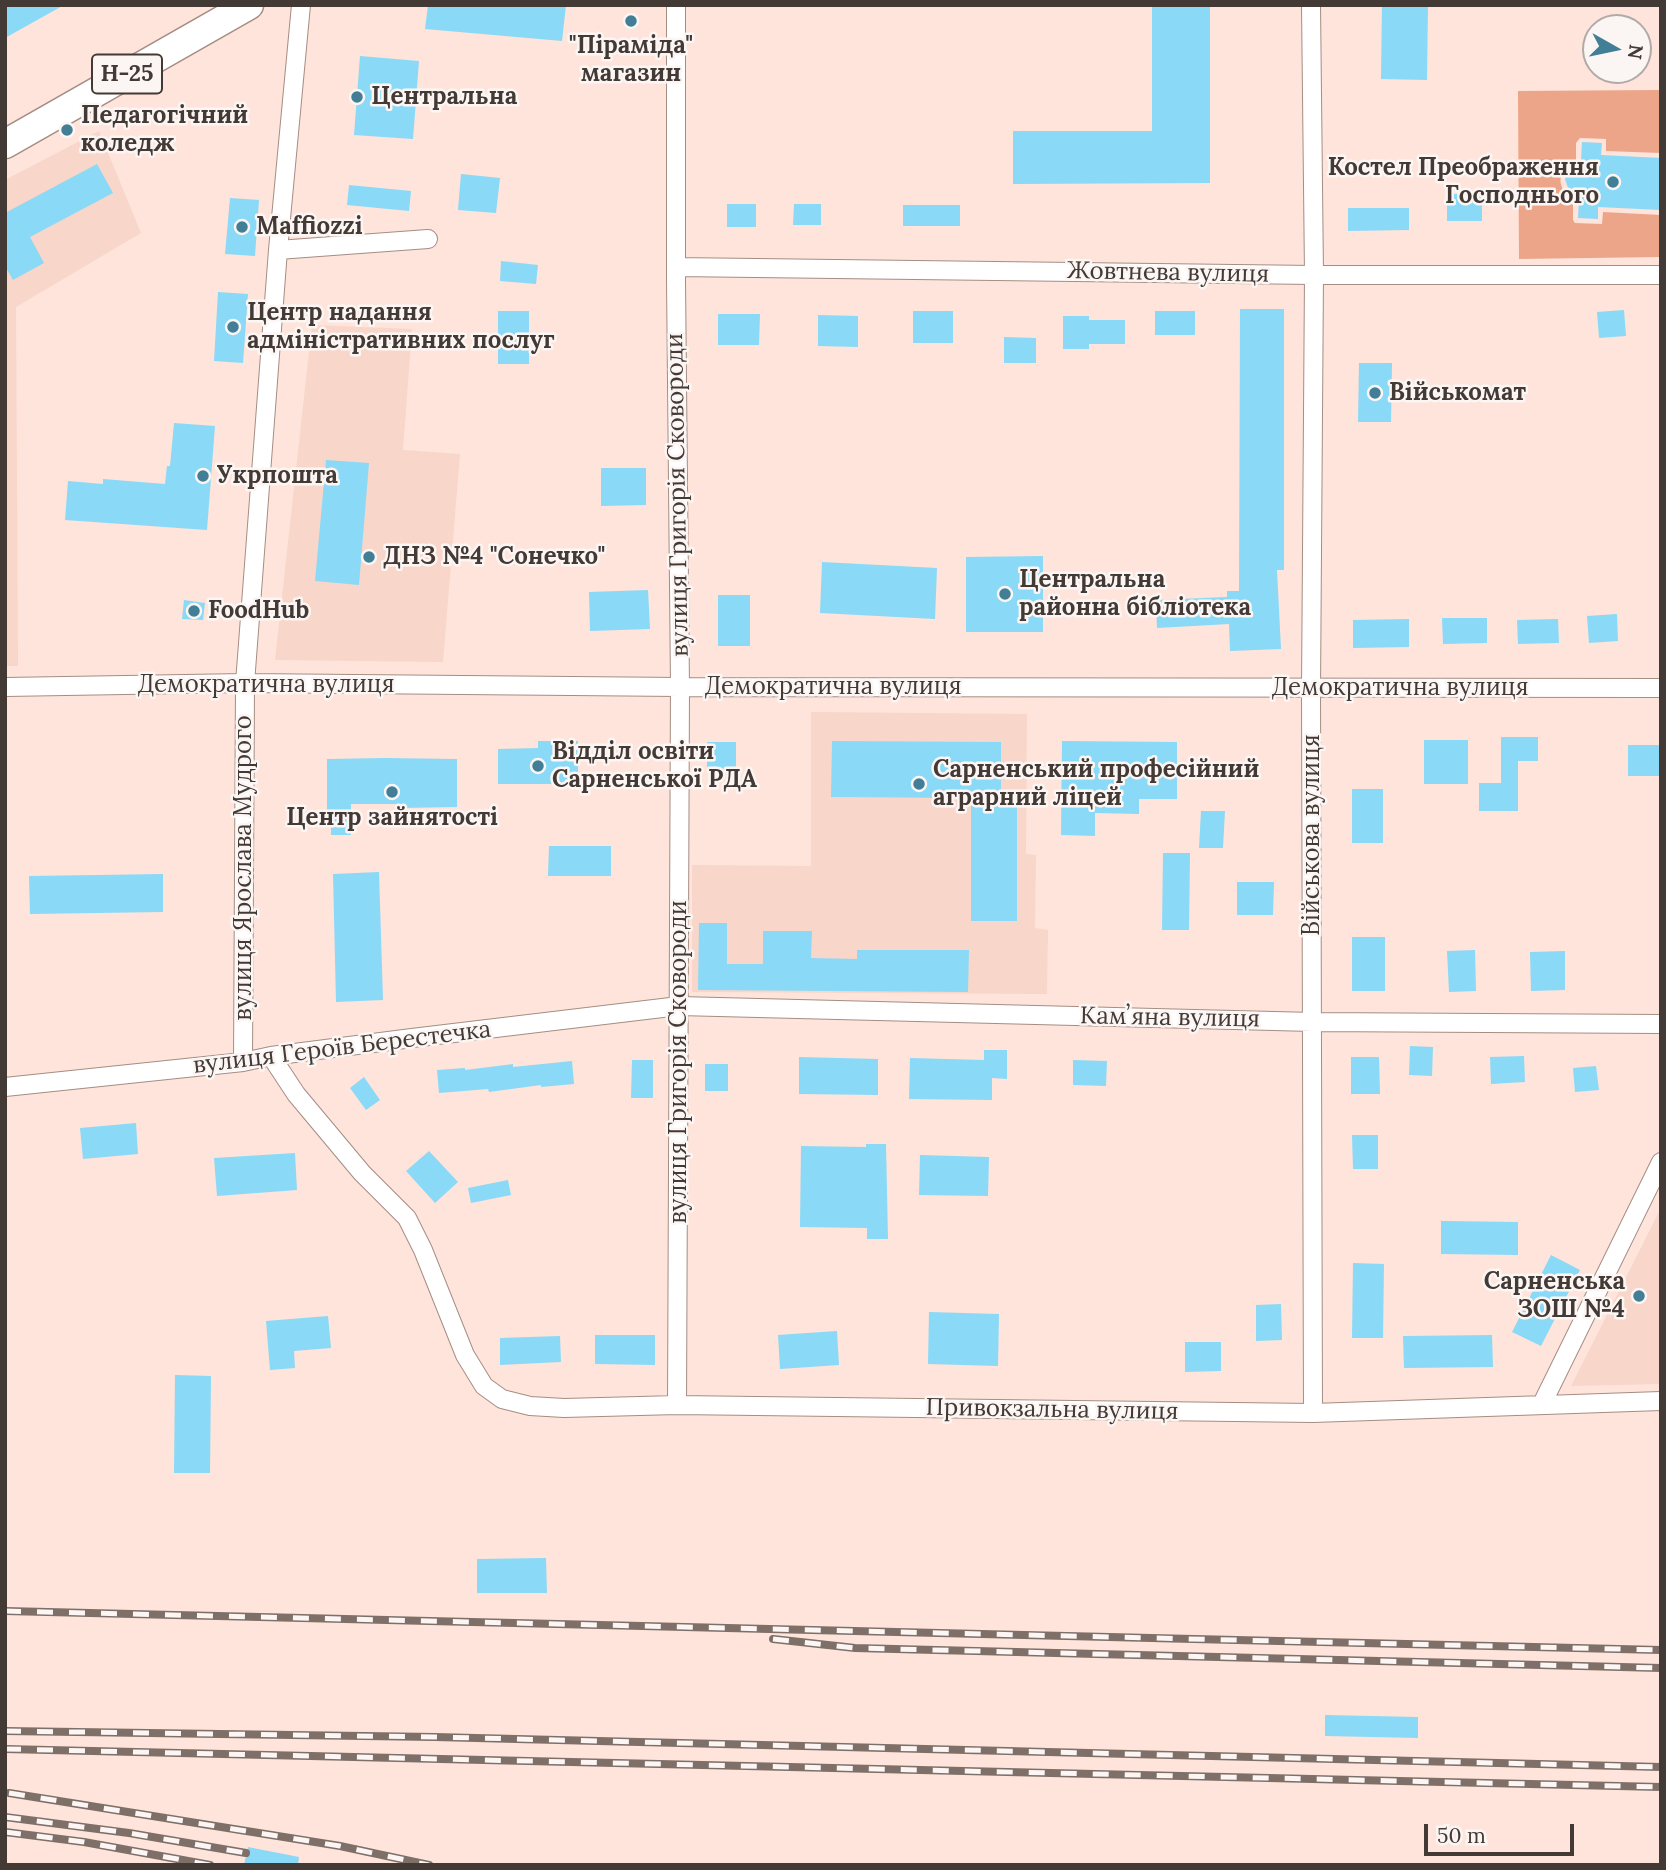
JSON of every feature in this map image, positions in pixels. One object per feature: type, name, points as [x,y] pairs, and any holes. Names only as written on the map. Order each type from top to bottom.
[{"type":"main road","name":"Н-25","points":[[5,144],[248,5]]},
{"type":"street","name":"вулиця Ярослава Мудрого","points":[[243,1062],[245,683],[278,250],[301,5]]},
{"type":"street","name":"вулиця Григорія Сковороди","points":[[676,5],[681,687],[677,1405]]},
{"type":"street","name":"Військова вулиця","points":[[1311,5],[1314,275],[1311,689],[1313,1413]]},
{"type":"street","points":[[278,250],[428,239]]},
{"type":"street","name":"Жовтнева вулиця","points":[[676,267],[1314,275],[1661,275]]},
{"type":"street","name":"Демократична вулиця","points":[[5,687],[245,683],[681,687],[1661,688]]},
{"type":"street","name":"вулиця Героїв Берестечка","points":[[5,1087],[243,1062],[271,1056],[679,1006]]},
{"type":"street","name":"Камʼяна вулиця","points":[[679,1006],[1313,1022],[1661,1024]]},
{"type":"street","name":"Привокзальна вулиця","points":[[271,1056],[296,1094],[362,1174],[407,1218],[465,1354],[484,1386],[502,1399],[530,1406],[564,1408],[677,1405],[1313,1413],[1661,1401]]},
{"type":"street","points":[[1542,1404],[1661,1162]]},
{"type":"shaded area","points":[[1661,90],[1661,153],[1606,151],[1606,139],[1580,138],[1576,143],[1576,160],[1565,169],[1561,184],[1573,200],[1575,223],[1602,224],[1603,212],[1661,215],[1661,257],[1519,259],[1518,91]]},
{"type":"shaded area","points":[[99,131],[141,233],[16,307],[18,666],[5,666],[5,180]]},
{"type":"shaded area","name":"ДНЗ №4 \"Сонечко\"","points":[[312,325],[412,329],[403,450],[460,454],[443,662],[275,660]]},
{"type":"shaded area","name":"Сарненський професійний аграрний ліцей","points":[[811,712],[1027,714],[1026,854],[1036,855],[1035,928],[1048,930],[1047,994],[692,992],[692,865],[811,866]]},
{"type":"shaded area","name":"Сарненська ЗОШ №4","points":[[1661,1208],[1661,1384],[1571,1386]]},
{"type":"building","points":[[5,5],[64,5],[5,38]]},
{"type":"building","points":[[428,5],[566,5],[562,41],[425,29]]},
{"type":"building","points":[[1152,5],[1210,5],[1210,183],[1013,184],[1013,131],[1152,131]]},
{"type":"building","points":[[1382,5],[1428,5],[1427,80],[1381,79]]},
{"type":"building","points":[[360,56],[419,61],[413,139],[354,135]]},
{"type":"building","name":"Костел Преображення Господнього","points":[[1582,142],[1602,143],[1601,155],[1661,158],[1661,210],[1598,207],[1598,219],[1578,218],[1579,199],[1569,191],[1565,179],[1570,168],[1581,161]]},
{"type":"building","points":[[97,164],[113,193],[30,237],[44,263],[13,280],[5,266],[5,213]]},
{"type":"building","points":[[461,174],[500,178],[496,213],[458,210]]},
{"type":"building","points":[[349,185],[411,191],[409,211],[347,205]]},
{"type":"building","points":[[1447,194],[1482,194],[1482,221],[1447,221]]},
{"type":"building","name":"Maffiozzi","points":[[230,198],[259,200],[255,256],[225,254]]},
{"type":"building","points":[[727,204],[756,204],[756,227],[727,227]]},
{"type":"building","points":[[794,204],[821,204],[821,225],[793,225]]},
{"type":"building","points":[[903,205],[960,205],[960,226],[903,226]]},
{"type":"building","points":[[1348,208],[1409,208],[1409,230],[1348,231]]},
{"type":"building","points":[[501,261],[538,265],[536,284],[500,281]]},
{"type":"building","name":"Центр надання адміністративних послуг","points":[[218,292],[248,294],[243,363],[214,361]]},
{"type":"building","points":[[1240,309],[1284,309],[1284,570],[1277,570],[1281,649],[1230,651],[1229,624],[1157,628],[1156,600],[1227,597],[1227,591],[1239,591]]},
{"type":"building","points":[[1624,310],[1626,336],[1599,338],[1597,312]]},
{"type":"building","points":[[498,311],[529,311],[529,364],[498,364]]},
{"type":"building","points":[[913,311],[953,311],[953,343],[913,343]]},
{"type":"building","points":[[1155,311],[1195,311],[1195,335],[1155,335]]},
{"type":"building","points":[[718,314],[760,314],[759,345],[718,345]]},
{"type":"building","points":[[818,315],[858,316],[858,347],[818,346]]},
{"type":"building","points":[[1063,316],[1089,316],[1089,320],[1125,320],[1125,344],[1089,344],[1089,349],[1063,349]]},
{"type":"building","points":[[1004,337],[1036,338],[1036,363],[1004,363]]},
{"type":"building","name":"Військомат","points":[[1359,363],[1392,363],[1391,422],[1358,422]]},
{"type":"building","points":[[174,423],[215,426],[207,530],[65,520],[68,481],[103,484],[103,479],[165,484],[167,466],[170,466]]},
{"type":"building","points":[[326,460],[369,463],[359,585],[315,581]]},
{"type":"building","points":[[601,468],[646,468],[646,505],[601,506]]},
{"type":"building","name":"Центральна районна бібліотека","points":[[1043,556],[1043,632],[966,632],[966,557]]},
{"type":"building","points":[[822,562],[937,568],[935,619],[820,613]]},
{"type":"building","points":[[648,590],[650,629],[590,631],[589,592]]},
{"type":"building","points":[[718,595],[750,595],[750,646],[718,646]]},
{"type":"building","name":"FoodHub","points":[[184,600],[205,603],[203,620],[182,619]]},
{"type":"building","points":[[1617,614],[1618,641],[1589,643],[1587,616]]},
{"type":"building","points":[[1442,618],[1487,618],[1487,643],[1443,644]]},
{"type":"building","points":[[1409,619],[1409,647],[1353,648],[1353,620]]},
{"type":"building","points":[[1558,619],[1559,643],[1518,644],[1517,620]]},
{"type":"building","points":[[1501,737],[1538,737],[1538,761],[1518,761],[1518,811],[1479,811],[1479,783],[1501,783]]},
{"type":"building","points":[[1424,740],[1468,740],[1468,784],[1424,784]]},
{"type":"building","name":"Відділ освіти Сарненської РДА","points":[[538,741],[578,741],[578,784],[498,784],[498,749],[538,748]]},
{"type":"building","points":[[832,741],[1001,742],[1001,797],[1017,797],[1017,921],[971,921],[971,798],[831,797]]},
{"type":"building","points":[[1062,741],[1177,742],[1177,799],[1139,799],[1139,814],[1095,813],[1095,836],[1061,835]]},
{"type":"building","points":[[707,742],[736,742],[736,771],[707,771]]},
{"type":"building","points":[[1628,745],[1661,745],[1661,776],[1628,776]]},
{"type":"building","name":"Центр зайнятості","points":[[327,759],[457,759],[457,807],[399,808],[399,804],[351,804],[351,835],[331,835],[331,813],[327,813]]},
{"type":"building","points":[[1352,789],[1383,789],[1383,843],[1352,843]]},
{"type":"building","points":[[1201,811],[1225,811],[1223,848],[1199,848]]},
{"type":"building","points":[[549,846],[611,846],[611,876],[548,876]]},
{"type":"building","points":[[1163,853],[1190,853],[1189,930],[1162,930]]},
{"type":"building","points":[[379,872],[383,1000],[336,1002],[333,874]]},
{"type":"building","points":[[163,874],[163,912],[30,914],[29,876]]},
{"type":"building","points":[[1237,882],[1274,882],[1273,915],[1237,915]]},
{"type":"building","points":[[699,923],[727,923],[727,964],[763,964],[763,931],[812,931],[811,958],[857,959],[857,950],[969,950],[968,992],[698,990]]},
{"type":"building","points":[[1352,937],[1385,937],[1385,991],[1352,991]]},
{"type":"building","points":[[1475,950],[1476,991],[1449,992],[1447,951]]},
{"type":"building","points":[[1565,951],[1565,990],[1531,991],[1530,952]]},
{"type":"building","points":[[1410,1046],[1433,1047],[1432,1076],[1409,1075]]},
{"type":"building","points":[[984,1050],[1007,1050],[1007,1079],[992,1078],[992,1100],[909,1099],[910,1058],[984,1060]]},
{"type":"building","points":[[1524,1056],[1525,1082],[1491,1084],[1490,1057]]},
{"type":"building","points":[[799,1057],[878,1059],[878,1095],[799,1094]]},
{"type":"building","points":[[1351,1057],[1379,1057],[1380,1094],[1351,1094]]},
{"type":"building","points":[[632,1060],[653,1060],[653,1098],[631,1098]]},
{"type":"building","points":[[1073,1060],[1107,1061],[1106,1086],[1073,1085]]},
{"type":"building","points":[[572,1061],[574,1084],[489,1092],[488,1089],[439,1093],[437,1070]]},
{"type":"building","points":[[705,1064],[728,1064],[728,1091],[705,1091]]},
{"type":"building","points":[[1596,1066],[1599,1090],[1575,1092],[1573,1068]]},
{"type":"building","points":[[364,1077],[380,1100],[366,1110],[350,1088]]},
{"type":"building","points":[[136,1123],[138,1154],[83,1159],[80,1128]]},
{"type":"building","points":[[1352,1135],[1378,1135],[1378,1169],[1353,1169]]},
{"type":"building","points":[[866,1144],[886,1144],[888,1239],[867,1239],[867,1228],[800,1227],[801,1146],[866,1147]]},
{"type":"building","points":[[429,1151],[458,1182],[435,1203],[406,1171]]},
{"type":"building","points":[[295,1153],[297,1190],[217,1196],[214,1158]]},
{"type":"building","points":[[920,1155],[989,1157],[988,1196],[919,1195]]},
{"type":"building","points":[[508,1180],[511,1195],[471,1203],[468,1188]]},
{"type":"building","points":[[1441,1221],[1518,1222],[1518,1255],[1441,1254]]},
{"type":"building","points":[[1551,1255],[1580,1270],[1541,1346],[1512,1332]]},
{"type":"building","points":[[1353,1263],[1384,1264],[1383,1338],[1352,1338]]},
{"type":"building","points":[[1281,1304],[1282,1340],[1256,1341],[1256,1305]]},
{"type":"building","points":[[929,1312],[999,1314],[998,1366],[928,1364]]},
{"type":"building","points":[[328,1316],[331,1348],[294,1351],[295,1368],[270,1370],[266,1321]]},
{"type":"building","points":[[837,1331],[839,1365],[780,1369],[778,1335]]},
{"type":"building","points":[[595,1335],[655,1335],[655,1365],[595,1364]]},
{"type":"building","points":[[1492,1335],[1493,1367],[1404,1368],[1403,1336]]},
{"type":"building","points":[[560,1336],[561,1362],[500,1365],[500,1338]]},
{"type":"building","points":[[1185,1342],[1221,1342],[1221,1371],[1185,1372]]},
{"type":"building","points":[[175,1375],[211,1376],[210,1473],[174,1473]]},
{"type":"building","points":[[546,1558],[547,1593],[477,1593],[477,1559]]},
{"type":"building","points":[[1325,1715],[1418,1717],[1418,1738],[1325,1736]]},
{"type":"building","points":[[248,1847],[299,1857],[298,1865],[244,1865]]},
{"type":"railway","points":[[5,1611],[1661,1650]]},
{"type":"railway","points":[[773,1639],[855,1648],[1661,1668]]},
{"type":"railway","points":[[5,1731],[435,1737],[1661,1767]]},
{"type":"railway","points":[[5,1749],[1661,1787]]},
{"type":"railway","points":[[9,1793],[340,1846],[429,1865]]},
{"type":"railway","points":[[5,1817],[129,1833],[246,1853]]},
{"type":"railway","points":[[5,1832],[84,1842],[210,1865]]},
{"type":"place","name":"\"Піраміда\" магазин","points":[[631,21]]},
{"type":"place","name":"Центральна","points":[[357,97]]},
{"type":"place","name":"Педагогічний коледж","points":[[67,130]]},
{"type":"place","name":"Костел Преображення Господнього","points":[[1613,182]]},
{"type":"place","name":"Maffiozzi","points":[[242,227]]},
{"type":"place","name":"Центр надання адміністративних послуг","points":[[233,327]]},
{"type":"place","name":"Військомат","points":[[1375,393]]},
{"type":"place","name":"Укрпошта","points":[[203,476]]},
{"type":"place","name":"ДНЗ №4 \"Сонечко\"","points":[[369,557]]},
{"type":"place","name":"Центральна районна бібліотека","points":[[1005,594]]},
{"type":"place","name":"FoodHub","points":[[194,611]]},
{"type":"place","name":"Відділ освіти Сарненської РДА","points":[[538,766]]},
{"type":"place","name":"Сарненський професійний аграрний ліцей","points":[[919,784]]},
{"type":"place","name":"Центр зайнятості","points":[[392,792]]},
{"type":"place","name":"Сарненська ЗОШ №4","points":[[1639,1296]]}]
